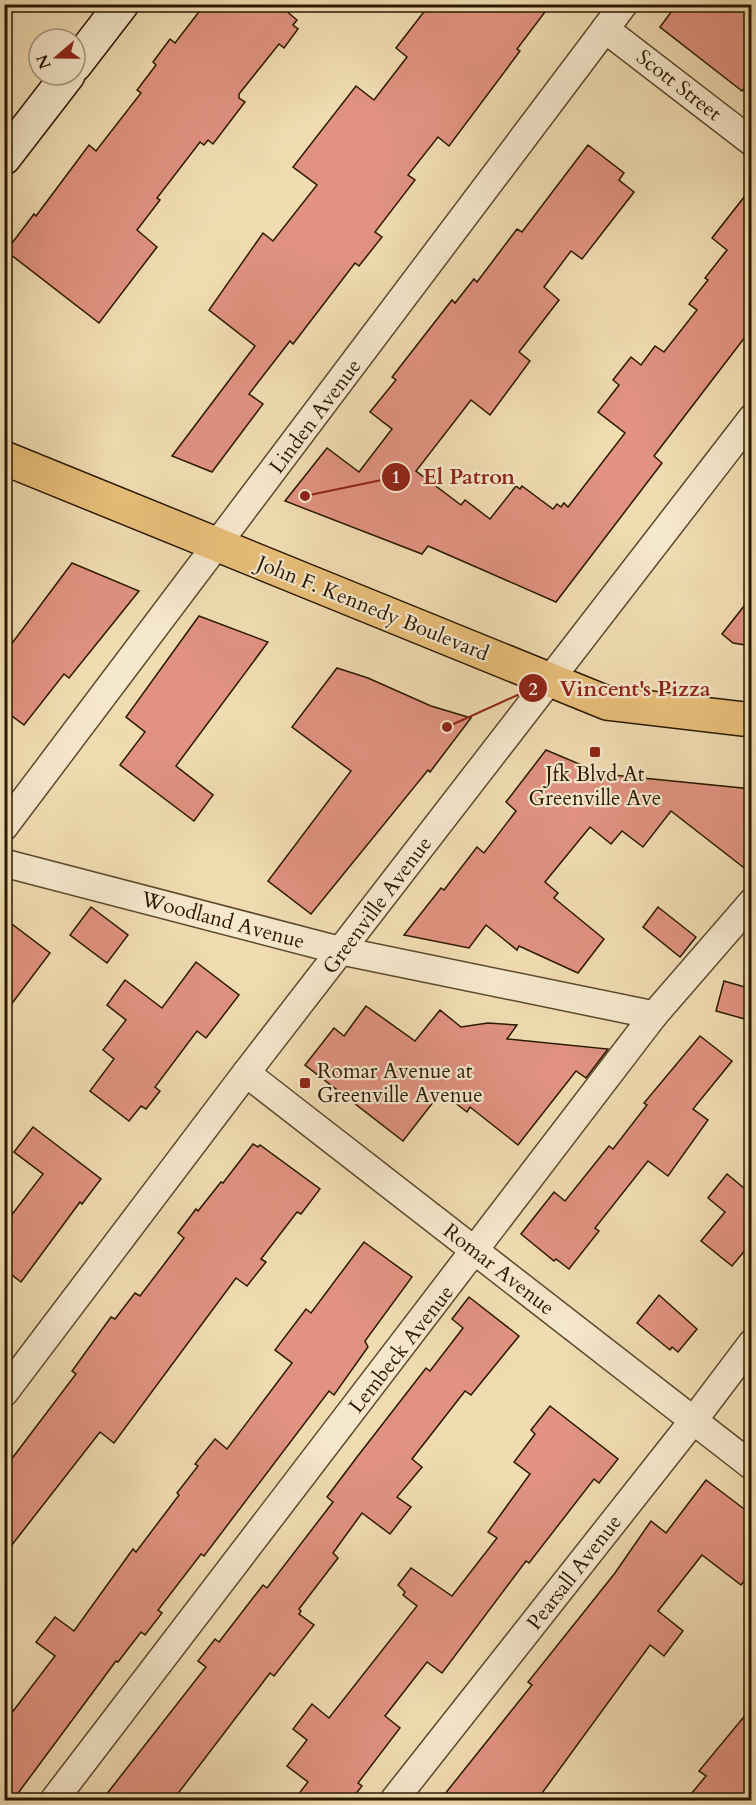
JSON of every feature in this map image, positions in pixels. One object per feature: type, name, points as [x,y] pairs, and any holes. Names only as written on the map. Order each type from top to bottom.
[{"type":"main road","points":[[87,49],[122,4]]},
{"type":"main road","points":[[4,158],[59,87]]},
{"type":"main road","name":"John F. Kennedy Boulevard","points":[[4,458],[607,703],[752,720]]},
{"type":"street","name":"Linden Avenue","points":[[4,827],[624,4]]},
{"type":"street","name":"Scott Street","points":[[605,29],[752,142]]},
{"type":"street","name":"Greenville Avenue","points":[[4,1393],[246,1073],[752,418]]},
{"type":"street","name":"Woodland Avenue","points":[[4,863],[342,951],[654,1015]]},
{"type":"street","name":"Lembeck Avenue","points":[[54,1800],[476,1251],[654,1015],[752,902]]},
{"type":"street","name":"Romar Avenue","points":[[246,1073],[752,1466]]},
{"type":"street","name":"Pearsall Avenue","points":[[394,1800],[752,1343]]},
{"type":"building","points":[[205,4],[278,4],[297,20],[293,25],[298,29],[284,48],[279,44],[239,94],[239,98],[245,102],[213,144],[208,140],[204,145],[200,142],[157,198],[160,200],[137,230],[157,247],[99,323],[6,251],[34,214],[36,216],[89,145],[96,151],[141,93],[137,90],[156,65],[153,62],[170,39],[175,43]]},
{"type":"building","points":[[430,4],[551,4],[517,49],[520,51],[449,146],[438,137],[408,175],[415,180],[375,232],[382,237],[359,266],[355,263],[293,344],[290,341],[249,394],[263,404],[212,472],[172,456],[255,346],[209,310],[263,233],[273,241],[317,185],[293,167],[356,86],[374,100],[407,57],[396,48]]},
{"type":"building","points":[[677,4],[752,4],[752,78],[742,91],[660,27]]},
{"type":"building","points":[[588,145],[624,173],[619,180],[634,192],[582,259],[571,251],[544,287],[559,300],[519,352],[530,361],[490,415],[471,400],[416,471],[461,505],[465,500],[490,519],[516,486],[520,489],[522,486],[553,509],[557,504],[561,507],[564,503],[568,507],[625,433],[598,412],[619,385],[613,380],[631,357],[641,365],[655,346],[664,352],[697,310],[689,304],[708,280],[705,278],[727,250],[712,238],[752,187],[752,328],[654,456],[662,463],[556,602],[428,546],[422,554],[285,501],[327,448],[359,472],[392,429],[370,412],[396,380],[392,377],[452,300],[455,303],[474,279],[477,282],[517,229],[522,232]]},
{"type":"building","points":[[72,563],[139,591],[69,678],[64,674],[24,725],[4,710],[4,654]]},
{"type":"building","points":[[752,596],[752,646],[733,643],[722,634]]},
{"type":"building","points":[[199,616],[268,642],[176,766],[213,795],[194,821],[120,765],[145,732],[126,717]]},
{"type":"building","points":[[337,668],[368,678],[431,706],[471,718],[430,772],[428,770],[311,914],[268,881],[351,771],[292,727]]},
{"type":"building","points":[[546,750],[603,774],[752,789],[752,874],[671,811],[643,847],[622,831],[611,844],[590,827],[545,882],[558,893],[554,898],[604,939],[578,973],[519,946],[517,950],[486,925],[469,948],[404,935],[441,888],[444,890],[477,847],[484,853],[516,811],[506,802]]},
{"type":"building","points":[[91,907],[128,935],[107,963],[70,935]]},
{"type":"building","points":[[658,907],[696,937],[680,957],[643,927]]},
{"type":"building","points":[[4,918],[50,953],[4,1014]]},
{"type":"building","points":[[196,962],[239,995],[206,1038],[197,1031],[155,1087],[160,1091],[146,1109],[141,1106],[129,1121],[90,1091],[114,1059],[103,1050],[126,1020],[107,1005],[125,980],[162,1008]]},
{"type":"building","points":[[724,981],[752,989],[752,1021],[716,1011]]},
{"type":"building","points":[[366,1006],[415,1041],[440,1010],[461,1027],[488,1023],[517,1025],[507,1039],[608,1049],[586,1078],[576,1071],[518,1145],[470,1107],[467,1112],[441,1092],[403,1141],[305,1065],[334,1028],[344,1036]]},
{"type":"building","points":[[700,1036],[732,1061],[693,1109],[708,1120],[668,1176],[648,1161],[595,1228],[599,1231],[569,1269],[556,1259],[554,1261],[521,1234],[554,1192],[565,1201],[609,1146],[613,1149],[647,1105],[644,1103]]},
{"type":"building","points":[[33,1127],[101,1179],[82,1204],[80,1202],[21,1282],[4,1269],[4,1225],[43,1174],[14,1152]]},
{"type":"building","points":[[253,1144],[258,1147],[260,1145],[320,1189],[301,1214],[297,1212],[261,1259],[266,1262],[247,1286],[236,1278],[114,1443],[100,1432],[4,1555],[4,1469],[76,1374],[72,1371],[111,1317],[115,1319],[135,1293],[140,1296],[184,1238],[178,1233],[196,1209],[198,1211],[221,1182],[223,1183]]},
{"type":"building","points":[[727,1174],[744,1188],[752,1179],[752,1242],[732,1266],[701,1241],[725,1212],[708,1198]]},
{"type":"building","points":[[364,1242],[412,1277],[365,1341],[368,1347],[334,1395],[329,1391],[204,1556],[201,1554],[158,1610],[162,1613],[145,1635],[141,1632],[118,1662],[116,1661],[13,1800],[4,1800],[4,1723],[55,1656],[36,1642],[55,1617],[74,1631],[133,1549],[136,1552],[179,1495],[177,1493],[198,1466],[195,1464],[215,1439],[227,1449],[292,1363],[275,1350],[306,1309],[311,1313]]},
{"type":"building","points":[[659,1295],[697,1329],[678,1352],[672,1347],[670,1350],[637,1323]]},
{"type":"building","points":[[469,1297],[519,1336],[471,1395],[465,1391],[412,1459],[422,1467],[397,1497],[411,1507],[390,1534],[362,1513],[333,1553],[338,1558],[299,1609],[301,1611],[299,1614],[314,1625],[274,1676],[270,1673],[173,1800],[102,1800],[206,1667],[198,1661],[215,1639],[219,1642],[263,1585],[267,1588],[333,1502],[327,1497],[357,1457],[426,1368],[430,1371],[463,1328],[452,1319]]},
{"type":"building","points":[[550,1406],[618,1459],[599,1483],[594,1479],[529,1563],[526,1561],[442,1673],[427,1662],[385,1716],[400,1728],[358,1783],[362,1786],[351,1800],[294,1800],[308,1782],[287,1766],[307,1740],[293,1729],[312,1704],[329,1718],[417,1606],[403,1595],[405,1592],[398,1585],[411,1568],[452,1596],[497,1538],[488,1532],[530,1474],[514,1462],[535,1434],[531,1430]]},
{"type":"building","points":[[706,1480],[752,1515],[752,1571],[741,1585],[702,1555],[658,1611],[683,1631],[664,1656],[650,1645],[537,1800],[440,1800],[532,1685],[528,1682],[615,1573],[651,1521],[666,1533]]},
{"type":"building","points":[[752,1707],[752,1800],[686,1800],[706,1776],[699,1771]]},
{"type":"place","name":"El Patron","points":[[305,496]]},
{"type":"place","name":"Vincent's Pizza","points":[[447,727]]},
{"type":"place","name":"Jfk Blvd At Greenville Ave","points":[[595,752]]},
{"type":"place","name":"Romar Avenue at Greenville Avenue","points":[[305,1083]]}]
